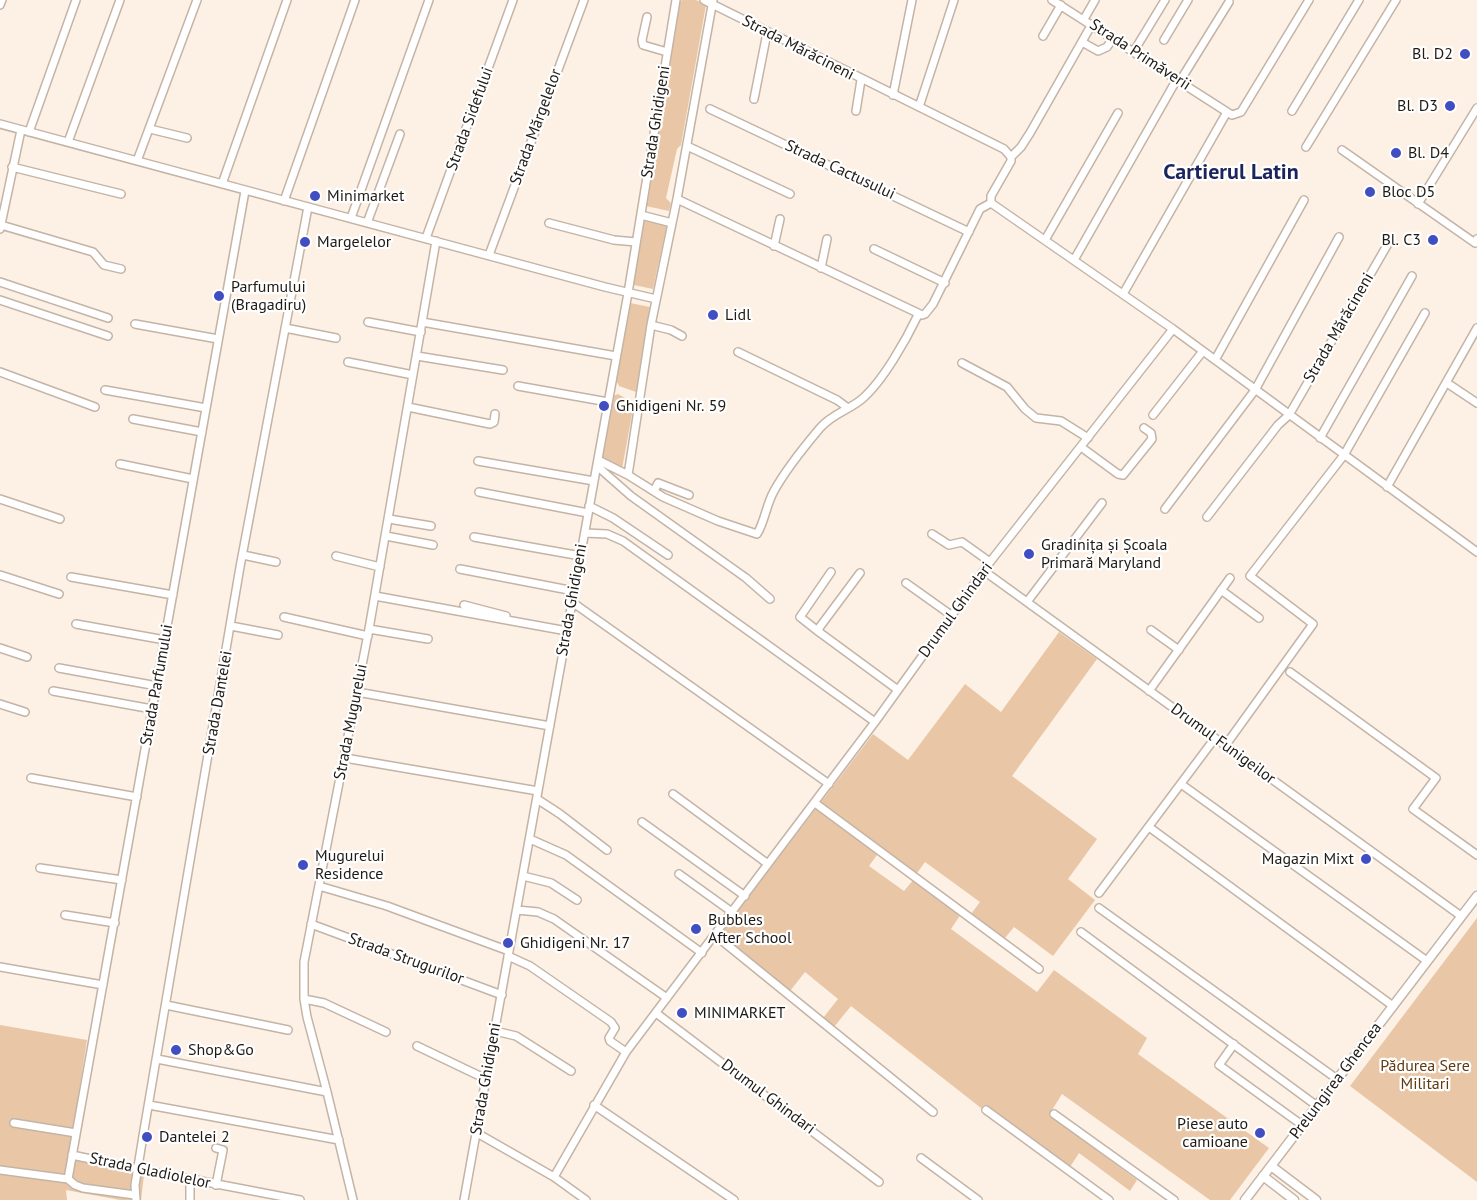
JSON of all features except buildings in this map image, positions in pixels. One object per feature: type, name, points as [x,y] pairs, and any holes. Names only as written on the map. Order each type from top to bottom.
[{"type":"main road","name":"Prelungirea Ghencea","points":[[1245,1200],[1477,896]]},
{"type":"main road","points":[[1271,1166],[1316,1200]]},
{"type":"main road","points":[[1263,1176],[1294,1200]]},
{"type":"street","points":[[0,5],[2,0]]},
{"type":"street","points":[[29,132],[76,0]]},
{"type":"street","points":[[68,142],[120,0]]},
{"type":"street","points":[[137,161],[197,0]]},
{"type":"street","points":[[222,184],[287,0]]},
{"type":"street","points":[[284,201],[355,0]]},
{"type":"street","points":[[351,218],[429,0]]},
{"type":"street","name":"Strada Sidefului","points":[[426,238],[513,0]]},
{"type":"street","name":"Strada Mărgelelor","points":[[489,255],[584,0]]},
{"type":"street","name":"Strada Ghidigeni","points":[[464,1200],[628,293],[676,0]]},
{"type":"street","name":"Strada Mărăcineni","points":[[704,0],[712,2],[766,33],[1004,149],[1011,157]]},
{"type":"street","points":[[893,95],[912,0]]},
{"type":"street","points":[[919,107],[954,0]]},
{"type":"street","name":"Strada Primăverii","points":[[1052,0],[1227,112]]},
{"type":"street","points":[[1084,19],[1095,0]]},
{"type":"street","points":[[1134,51],[1165,0]]},
{"type":"street","points":[[1164,40],[1188,0]]},
{"type":"street","points":[[1123,294],[1227,112],[1232,115],[1241,112],[1309,0]]},
{"type":"street","points":[[1292,111],[1359,0]]},
{"type":"street","points":[[1306,147],[1396,0]]},
{"type":"street","points":[[628,475],[651,325],[677,199],[712,2]]},
{"type":"street","points":[[1074,260],[1179,80],[1229,2]]},
{"type":"street","points":[[1042,36],[1061,5]]},
{"type":"street","points":[[647,17],[643,45],[667,52]]},
{"type":"street","points":[[991,203],[991,196],[1011,157],[1022,147],[1092,24]]},
{"type":"street","points":[[754,99],[766,33]]},
{"type":"street","points":[[1082,42],[1098,51],[1107,47],[1113,38]]},
{"type":"street","points":[[856,111],[861,80]]},
{"type":"street","points":[[1418,204],[1477,108]]},
{"type":"street","name":"Strada Cactusului","points":[[711,109],[969,232]]},
{"type":"street","points":[[1045,240],[1118,113]]},
{"type":"street","points":[[0,124],[656,299]]},
{"type":"street","points":[[150,129],[187,138]]},
{"type":"street","points":[[21,130],[0,227],[93,252],[104,265],[122,269]]},
{"type":"street","points":[[367,223],[400,134]]},
{"type":"street","points":[[687,146],[790,194]]},
{"type":"street","points":[[1342,150],[1475,243],[1477,239]]},
{"type":"street","points":[[12,167],[121,194]]},
{"type":"street","name":"Strada Parfumului","points":[[68,1179],[245,191]]},
{"type":"street","points":[[677,199],[922,314]]},
{"type":"street","points":[[1215,360],[1304,200]]},
{"type":"street","points":[[597,463],[628,475],[654,491],[718,521],[757,534],[768,503],[781,480],[819,429],[832,417],[858,402],[876,384],[922,314],[933,304],[980,209],[991,203]]},
{"type":"street","points":[[991,203],[1173,329],[1477,552]]},
{"type":"street","name":"Strada Dantelei","points":[[135,1198],[138,1169],[243,555],[308,207]]},
{"type":"street","points":[[641,215],[672,223]]},
{"type":"street","points":[[774,246],[780,219]]},
{"type":"street","points":[[549,223],[614,240],[636,242]]},
{"type":"street","points":[[1165,509],[1254,390],[1340,237]]},
{"type":"street","points":[[821,268],[827,239]]},
{"type":"street","name":"Strada Mugurelui","points":[[352,1200],[307,1017],[304,999],[304,962],[369,632],[436,241]]},
{"type":"street","name":"Strada Mărăcineni","points":[[1207,517],[1278,425],[1289,415],[1389,242]]},
{"type":"street","points":[[874,249],[945,282]]},
{"type":"street","points":[[1320,438],[1412,276]]},
{"type":"street","points":[[0,282],[108,318]]},
{"type":"street","points":[[0,300],[108,336]]},
{"type":"street","points":[[1225,746],[1313,624],[1250,576],[1344,455],[1425,313]]},
{"type":"street","points":[[368,322],[421,332]]},
{"type":"street","points":[[423,322],[616,356]]},
{"type":"street","points":[[135,324],[218,339]]},
{"type":"street","points":[[651,325],[671,330],[682,336]]},
{"type":"street","points":[[285,327],[336,339]]},
{"type":"street","points":[[1387,487],[1477,328]]},
{"type":"street","name":"Drumul Ghindari","points":[[554,1177],[626,1052],[829,784],[990,562],[1173,329]]},
{"type":"street","points":[[1153,415],[1203,351]]},
{"type":"street","points":[[738,352],[837,400],[848,408]]},
{"type":"street","points":[[417,356],[503,370]]},
{"type":"street","points":[[348,362],[413,375]]},
{"type":"street","points":[[962,363],[1008,387],[1025,409],[1036,418],[1061,421],[1088,438]]},
{"type":"street","points":[[0,372],[95,407]]},
{"type":"street","points":[[1447,383],[1477,403]]},
{"type":"street","points":[[518,386],[608,402]]},
{"type":"street","points":[[105,390],[206,408]]},
{"type":"street","points":[[408,408],[490,424],[494,422],[495,414]]},
{"type":"street","points":[[133,419],[202,432]]},
{"type":"street","points":[[1081,447],[1118,474],[1123,475],[1152,439],[1151,433],[1144,428]]},
{"type":"street","points":[[478,461],[594,481]]},
{"type":"street","points":[[597,463],[631,496],[746,578],[770,599]]},
{"type":"street","points":[[120,464],[193,479]]},
{"type":"street","points":[[654,491],[658,483],[689,495]]},
{"type":"street","points":[[479,492],[589,510],[614,518],[668,555]]},
{"type":"street","points":[[0,499],[60,519]]},
{"type":"street","points":[[1026,602],[1102,503]]},
{"type":"street","points":[[389,519],[431,526]]},
{"type":"street","points":[[585,533],[607,534],[623,541],[875,722]]},
{"type":"street","points":[[932,534],[949,545],[962,542],[990,562]]},
{"type":"street","points":[[386,536],[433,545]]},
{"type":"street","points":[[474,537],[581,556]]},
{"type":"street","points":[[243,555],[276,562]]},
{"type":"street","points":[[336,556],[380,567]]},
{"type":"street","points":[[460,569],[574,591]]},
{"type":"street","name":"Drumul Funigeilor","points":[[984,571],[1461,916]]},
{"type":"street","points":[[831,572],[800,617],[898,690]]},
{"type":"street","points":[[819,632],[819,628],[860,573]]},
{"type":"street","points":[[0,575],[59,594]]},
{"type":"street","points":[[71,577],[172,595]]},
{"type":"street","points":[[1149,691],[1230,578]]},
{"type":"street","points":[[906,583],[951,615]]},
{"type":"street","points":[[1221,590],[1259,618]]},
{"type":"street","points":[[375,596],[567,628]]},
{"type":"street","points":[[572,602],[829,784]]},
{"type":"street","points":[[464,605],[567,628]]},
{"type":"street","points":[[284,617],[369,632],[428,639]]},
{"type":"street","points":[[76,624],[165,640]]},
{"type":"street","points":[[231,626],[278,635]]},
{"type":"street","points":[[1151,630],[1179,650]]},
{"type":"street","points":[[0,648],[27,657]]},
{"type":"street","points":[[58,668],[157,686]]},
{"type":"street","points":[[1290,672],[1436,778],[1413,809],[1477,855]]},
{"type":"street","points":[[53,691],[152,710]]},
{"type":"street","points":[[357,692],[550,726]]},
{"type":"street","points":[[0,704],[25,712]]},
{"type":"street","points":[[1099,894],[1215,738]]},
{"type":"street","points":[[345,758],[537,795],[607,850]]},
{"type":"street","points":[[31,778],[137,797]]},
{"type":"street","points":[[1181,784],[1427,961]]},
{"type":"street","points":[[673,794],[768,864]]},
{"type":"street","points":[[814,803],[1039,969]]},
{"type":"street","points":[[642,822],[745,896]]},
{"type":"street","points":[[1149,827],[1393,1006]]},
{"type":"street","points":[[530,840],[566,855],[702,953]]},
{"type":"street","points":[[40,867],[123,880]]},
{"type":"street","points":[[679,874],[732,912]]},
{"type":"street","points":[[523,876],[551,883],[577,900]]},
{"type":"street","points":[[319,886],[387,906],[509,953],[611,1022],[615,1028],[609,1038],[610,1041],[626,1052]]},
{"type":"street","points":[[1099,908],[1337,1079]]},
{"type":"street","points":[[517,910],[538,912],[554,919],[667,998]]},
{"type":"street","points":[[65,915],[115,923]]},
{"type":"street","name":"Strada Strugurilor","points":[[310,924],[502,995]]},
{"type":"street","points":[[1081,932],[1317,1106]]},
{"type":"street","points":[[715,935],[933,1112]]},
{"type":"street","points":[[0,967],[103,986]]},
{"type":"street","points":[[304,999],[324,1003],[386,1032]]},
{"type":"street","points":[[166,1005],[288,1030]]},
{"type":"street","name":"Drumul Ghindari","points":[[656,1012],[879,1182]]},
{"type":"street","points":[[495,1031],[516,1036],[571,1071]]},
{"type":"street","points":[[1234,1044],[1219,1065],[1302,1125]]},
{"type":"street","points":[[417,1046],[486,1079]]},
{"type":"street","points":[[157,1059],[327,1092]]},
{"type":"street","points":[[149,1105],[339,1140]]},
{"type":"street","points":[[594,1106],[734,1200]]},
{"type":"street","points":[[986,1110],[1108,1200]]},
{"type":"street","points":[[1054,1114],[1174,1200]]},
{"type":"street","points":[[14,1123],[76,1133]]},
{"type":"street","points":[[477,1133],[554,1177],[586,1200]]},
{"type":"street","points":[[216,1148],[223,1150],[216,1185]]},
{"type":"street","name":"Strada Gladiolelor","points":[[72,1155],[300,1200]]},
{"type":"street","points":[[921,1158],[978,1200]]},
{"type":"street","name":"Strada Gladiolelor","points":[[0,1170],[68,1179],[83,1188],[135,1198]]},
{"type":"street","points":[[190,1179],[190,1200]]},
{"type":"street","points":[[244,1190],[246,1200]]},
{"type":"green space","points":[[682,0],[696,0],[706,5],[681,145],[677,149],[666,198],[671,203],[669,211],[646,206],[678,6]]},
{"type":"green space","points":[[647,220],[667,225],[653,289],[633,283],[644,222]]},
{"type":"green space","points":[[630,303],[650,307],[636,392],[619,386],[616,380]]},
{"type":"green space","points":[[618,394],[634,403],[622,469],[604,460],[602,455],[613,396]]},
{"type":"green space","points":[[1059,632],[1097,659],[1012,776],[1097,839],[1068,879],[1095,900],[1053,956],[1014,927],[1005,938],[971,914],[980,902],[925,862],[917,873],[882,848],[869,866],[904,891],[914,879],[961,914],[951,929],[1037,992],[1054,970],[1147,1038],[1138,1054],[1269,1148],[1230,1200],[1210,1200],[1062,1094],[1049,1115],[1137,1180],[1130,1191],[1079,1153],[1070,1167],[984,1105],[981,1108],[851,1006],[834,1027],[823,1018],[838,999],[805,972],[790,991],[720,934],[873,734],[908,760],[965,684],[1001,712]]},
{"type":"green space","name":"Pădurea Sere Militari","points":[[1477,918],[1477,1182],[1350,1086]]},
{"type":"green space","points":[[0,1025],[87,1040],[69,1157],[144,1175],[141,1200],[120,1200],[66,1190],[67,1200],[0,1200]]},
{"type":"place","name":"Bl. D2","points":[[1465,54]]},
{"type":"place","name":"Bl. D3","points":[[1450,106]]},
{"type":"place","name":"Bl. D4","points":[[1396,153]]},
{"type":"place","name":"Bloc D5","points":[[1370,192]]},
{"type":"place","name":"Minimarket","points":[[315,196]]},
{"type":"place","name":"Bl. C3","points":[[1433,240]]},
{"type":"place","name":"Margelelor","points":[[305,242]]},
{"type":"place","name":"Parfumului (Bragadiru)","points":[[219,296]]},
{"type":"place","name":"Lidl","points":[[713,315]]},
{"type":"place","name":"Ghidigeni Nr. 59","points":[[604,406]]},
{"type":"place","name":"Gradinița și Școala Primară Maryland","points":[[1029,554]]},
{"type":"place","name":"Magazin Mixt","points":[[1366,859]]},
{"type":"place","name":"Mugurelui Residence","points":[[303,865]]},
{"type":"place","name":"Bubbles After School","points":[[696,929]]},
{"type":"place","name":"Ghidigeni Nr. 17","points":[[508,943]]},
{"type":"place","name":"MINIMARKET","points":[[682,1013]]},
{"type":"place","name":"Shop&Go","points":[[176,1050]]},
{"type":"place","name":"Piese auto camioane","points":[[1260,1133]]},
{"type":"place","name":"Dantelei 2","points":[[147,1137]]},
{"type":"district","name":"Cartierul Latin","points":[[1231,173]]}]
